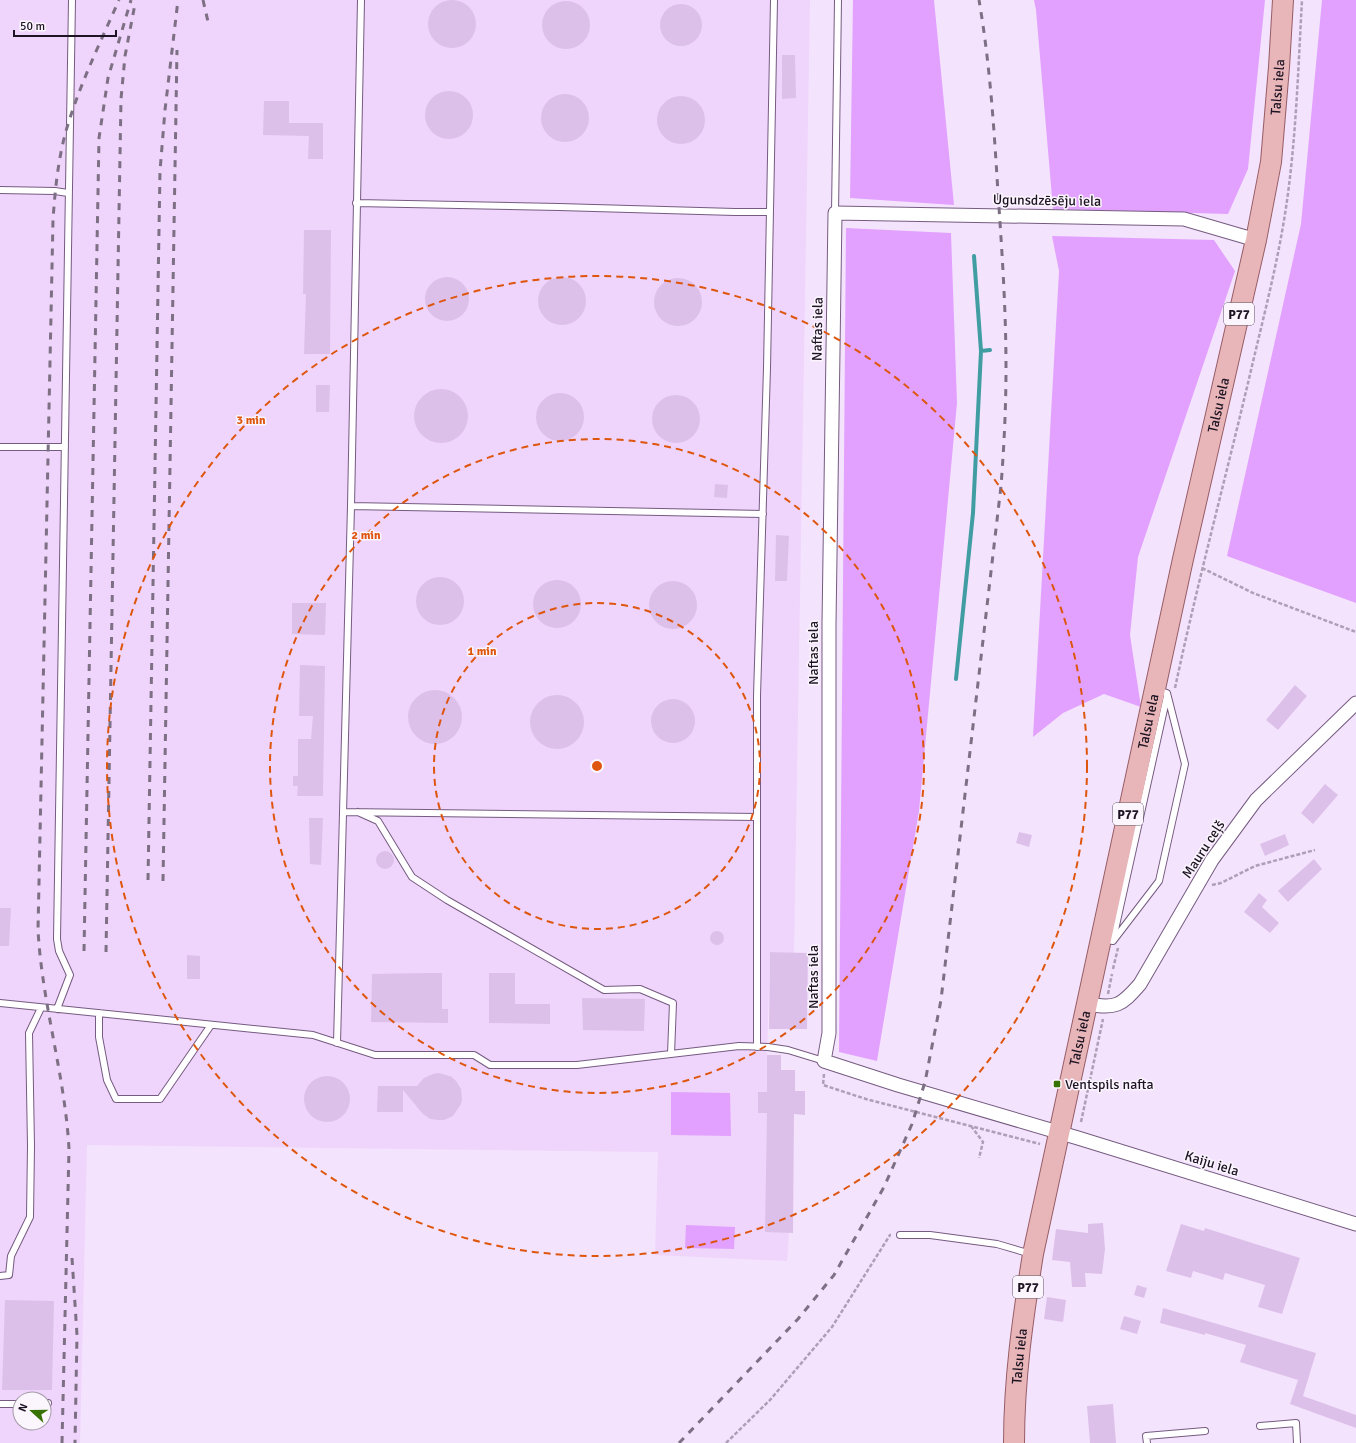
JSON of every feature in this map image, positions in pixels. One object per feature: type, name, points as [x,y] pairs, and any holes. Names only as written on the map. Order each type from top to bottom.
[{"type":"main road","name":"Talsu iela","points":[[1014,1443],[1014,1412],[1022,1326],[1033,1254],[1059,1133],[1096,1005],[1107,939],[1162,691],[1183,559],[1256,240],[1271,162],[1279,67],[1282,0]]},
{"type":"street","name":"Ugunsdzēsēju iela","points":[[835,213],[1184,219],[1256,240]]},
{"type":"street","name":"Naftas iela","points":[[824,1061],[829,1033],[829,624],[835,213]]},
{"type":"street","name":"Mauru ceļš","points":[[1096,1005],[1113,1006],[1126,1000],[1140,984],[1212,860],[1256,800],[1356,703]]},
{"type":"street","points":[[824,1061],[898,1085],[1059,1133]]},
{"type":"street","name":"Kaiju iela","points":[[1059,1133],[1356,1224]]},
{"type":"lane","points":[[57,1009],[70,975],[60,951],[57,939],[72,0]]},
{"type":"lane","points":[[337,1043],[351,506],[361,0]]},
{"type":"lane","points":[[757,1047],[758,696],[774,0]]},
{"type":"lane","name":"Naftas iela","points":[[835,213],[838,0]]},
{"type":"lane","points":[[0,190],[55,191],[68,193]]},
{"type":"lane","points":[[356,203],[770,212]]},
{"type":"lane","points":[[0,447],[65,447]]},
{"type":"lane","points":[[351,506],[763,514]]},
{"type":"lane","points":[[1107,939],[1122,930],[1159,882],[1185,764],[1171,708],[1162,691]]},
{"type":"lane","points":[[343,812],[757,817]]},
{"type":"lane","points":[[358,812],[378,821],[412,877],[447,900],[604,990],[640,989],[674,1004],[672,1054]]},
{"type":"lane","points":[[0,1003],[313,1035],[375,1055],[474,1056],[490,1065],[577,1065],[739,1046],[788,1050],[824,1061]]},
{"type":"lane","points":[[0,1276],[9,1276],[11,1256],[30,1217],[31,1146],[29,1033],[41,1008]]},
{"type":"lane","points":[[99,1014],[99,1037],[107,1080],[116,1099],[160,1099],[211,1025]]},
{"type":"lane","points":[[900,1235],[930,1235],[997,1244],[1033,1254]]},
{"type":"lane","points":[[0,1404],[12,1404]]},
{"type":"lane","points":[[1260,1426],[1296,1423],[1297,1443]]},
{"type":"lane","points":[[1147,1443],[1146,1436],[1205,1431]]},
{"type":"path","points":[[1171,708],[1202,568],[1266,309],[1285,214],[1293,149],[1302,0]]},
{"type":"path","points":[[1183,559],[1253,593],[1356,632]]},
{"type":"path","points":[[1196,889],[1221,883],[1255,866],[1314,850]]},
{"type":"path","points":[[1081,1122],[1096,1005],[1122,930]]},
{"type":"path","points":[[824,1061],[823,1085],[866,1100],[1040,1144]]},
{"type":"path","points":[[971,1126],[983,1142],[979,1158]]},
{"type":"path","points":[[726,1443],[770,1400],[832,1327],[890,1235],[900,1235]]},
{"type":"shaded area","points":[[0,0],[810,0],[794,953],[770,952],[767,1055],[789,1233],[787,1261],[655,1255],[658,1152],[87,1145],[80,1443],[0,1443]]},
{"type":"shaded area","points":[[853,0],[934,0],[954,205],[850,198]]},
{"type":"shaded area","points":[[1034,0],[1265,0],[1248,169],[1228,214],[1053,209]]},
{"type":"shaded area","points":[[1322,0],[1356,0],[1356,603],[1227,556],[1301,224]]},
{"type":"shaded area","points":[[846,228],[951,233],[957,403],[919,811],[877,1061],[839,1052]]},
{"type":"shaded area","points":[[1052,236],[1214,240],[1235,271],[1138,557],[1130,635],[1141,707],[1104,694],[1063,713],[1033,737],[1059,271]]},
{"type":"shaded area","points":[[671,1092],[730,1093],[731,1136],[671,1135]]},
{"type":"shaded area","points":[[686,1225],[735,1227],[734,1249],[685,1248]]},
{"type":"building","points":[[447,0],[457,0],[469,7],[476,19],[476,29],[469,41],[457,48],[447,48],[439,44],[432,37],[428,29],[428,19],[432,11],[439,4]]},
{"type":"building","points":[[561,1],[571,1],[583,8],[590,20],[590,30],[583,42],[571,49],[561,49],[553,45],[546,38],[542,30],[542,20],[546,12],[553,5]]},
{"type":"building","points":[[677,4],[685,4],[696,10],[702,21],[702,29],[696,40],[685,46],[677,46],[666,40],[660,29],[660,21],[666,10]]},
{"type":"building","points":[[782,55],[795,55],[796,98],[782,99]]},
{"type":"building","points":[[444,91],[454,91],[466,98],[473,110],[473,120],[466,132],[454,139],[444,139],[436,135],[429,128],[425,120],[425,110],[429,102],[436,95]]},
{"type":"building","points":[[560,94],[570,94],[582,101],[589,113],[589,123],[582,135],[570,142],[560,142],[552,138],[545,131],[541,123],[541,113],[545,105],[552,98]]},
{"type":"building","points":[[676,96],[686,96],[698,103],[705,115],[705,125],[698,137],[686,144],[676,144],[668,140],[661,133],[657,125],[657,115],[661,107],[668,100]]},
{"type":"building","points":[[264,101],[289,101],[289,123],[323,123],[323,159],[308,159],[309,136],[263,135]]},
{"type":"building","points":[[304,230],[331,230],[330,354],[304,354],[306,294],[303,294]]},
{"type":"building","points":[[443,277],[451,277],[456,278],[463,283],[468,290],[468,308],[463,315],[456,320],[443,321],[435,318],[428,311],[425,303],[425,295],[428,287],[435,280]]},
{"type":"building","points":[[557,277],[567,277],[579,284],[586,296],[586,306],[579,318],[567,325],[557,325],[549,321],[542,314],[538,306],[538,296],[542,288],[549,281]]},
{"type":"building","points":[[673,278],[683,278],[695,285],[702,297],[702,307],[695,319],[683,326],[673,326],[665,322],[658,315],[654,307],[654,297],[658,289],[665,282]]},
{"type":"building","points":[[316,385],[330,385],[329,412],[316,412]]},
{"type":"building","points":[[441,389],[451,391],[460,397],[466,406],[468,416],[466,426],[460,435],[451,441],[441,443],[431,441],[422,435],[416,426],[414,416],[416,406],[422,397],[431,391]]},
{"type":"building","points":[[555,393],[565,393],[577,400],[584,412],[584,422],[577,434],[565,441],[555,441],[547,437],[540,430],[536,422],[536,412],[540,404],[547,397]]},
{"type":"building","points":[[671,395],[681,395],[693,402],[700,414],[700,424],[693,436],[681,443],[671,443],[663,439],[656,432],[652,424],[652,414],[656,406],[663,399]]},
{"type":"building","points":[[715,484],[728,485],[727,498],[714,497]]},
{"type":"building","points":[[776,535],[789,536],[787,581],[775,581]]},
{"type":"building","points":[[435,577],[445,577],[457,584],[464,596],[464,606],[457,618],[445,625],[435,625],[427,621],[420,614],[416,606],[416,596],[420,588],[427,581]]},
{"type":"building","points":[[552,580],[562,580],[574,587],[581,599],[581,609],[574,621],[562,628],[552,628],[544,624],[537,617],[533,609],[533,599],[537,591],[544,584]]},
{"type":"building","points":[[668,581],[678,581],[690,588],[697,600],[697,610],[690,622],[678,629],[668,629],[660,625],[653,618],[649,610],[649,600],[653,592],[660,585]]},
{"type":"building","points":[[292,603],[326,603],[325,635],[292,634]]},
{"type":"building","points":[[300,665],[325,666],[323,796],[297,796],[298,786],[293,786],[293,776],[298,776],[298,739],[311,739],[313,716],[299,716]]},
{"type":"building","points":[[1295,685],[1307,696],[1278,730],[1266,720]]},
{"type":"building","points":[[435,690],[445,692],[454,698],[460,707],[462,717],[460,727],[454,736],[445,742],[435,744],[425,742],[416,736],[410,727],[408,717],[410,707],[416,698],[425,692]]},
{"type":"building","points":[[557,695],[567,697],[576,703],[582,712],[584,722],[582,732],[576,741],[567,747],[557,749],[547,747],[538,741],[532,732],[530,722],[532,712],[538,703],[547,697]]},
{"type":"building","points":[[673,699],[685,703],[691,709],[695,721],[691,733],[685,739],[673,743],[661,739],[655,733],[651,721],[655,709],[661,703]]},
{"type":"building","points":[[1325,784],[1338,795],[1313,824],[1301,813]]},
{"type":"building","points":[[309,818],[323,818],[321,865],[310,864]]},
{"type":"building","points":[[1019,832],[1032,835],[1029,847],[1016,843]]},
{"type":"building","points":[[1285,834],[1289,845],[1265,856],[1260,844]]},
{"type":"building","points":[[385,851],[391,854],[394,860],[391,866],[385,869],[379,866],[376,860],[379,854]]},
{"type":"building","points":[[1314,859],[1322,869],[1288,902],[1278,891]]},
{"type":"building","points":[[1259,893],[1267,900],[1262,907],[1279,923],[1270,933],[1244,912]]},
{"type":"building","points":[[0,908],[11,908],[9,946],[0,946]]},
{"type":"building","points":[[714,931],[720,931],[724,935],[724,941],[720,945],[714,945],[710,941],[710,935]]},
{"type":"building","points":[[770,952],[808,953],[807,1029],[769,1029]]},
{"type":"building","points":[[187,955],[200,956],[200,979],[187,979]]},
{"type":"building","points":[[442,973],[442,1009],[448,1009],[448,1023],[371,1022],[372,974]]},
{"type":"building","points":[[489,973],[515,973],[515,1004],[550,1004],[550,1024],[489,1023]]},
{"type":"building","points":[[582,998],[645,999],[644,1031],[583,1030]]},
{"type":"building","points":[[767,1055],[781,1055],[781,1070],[795,1070],[795,1091],[805,1091],[805,1115],[794,1114],[793,1233],[765,1232],[767,1113],[758,1113],[758,1092],[767,1092]]},
{"type":"building","points":[[438,1073],[452,1077],[461,1089],[461,1104],[453,1116],[444,1120],[430,1119],[422,1113],[403,1090],[403,1112],[377,1112],[378,1086],[417,1086],[424,1078]]},
{"type":"building","points":[[332,1076],[344,1082],[349,1090],[349,1108],[344,1116],[336,1121],[322,1122],[310,1116],[305,1108],[304,1094],[310,1082],[318,1077]]},
{"type":"building","points":[[1103,1223],[1105,1249],[1102,1274],[1085,1273],[1086,1287],[1072,1287],[1070,1262],[1052,1260],[1056,1229],[1088,1233],[1088,1224]]},
{"type":"building","points":[[1181,1224],[1204,1231],[1205,1228],[1300,1258],[1282,1314],[1258,1307],[1265,1285],[1225,1273],[1223,1280],[1193,1271],[1191,1278],[1166,1271]]},
{"type":"building","points":[[1137,1285],[1147,1288],[1144,1298],[1134,1295]]},
{"type":"building","points":[[1047,1297],[1066,1300],[1063,1322],[1044,1319]]},
{"type":"building","points":[[5,1300],[54,1301],[52,1390],[2,1390]]},
{"type":"building","points":[[1163,1308],[1316,1353],[1303,1396],[1356,1415],[1356,1428],[1290,1404],[1298,1380],[1240,1362],[1246,1345],[1205,1333],[1205,1335],[1160,1323]]},
{"type":"building","points":[[1124,1316],[1141,1321],[1137,1334],[1120,1329]]},
{"type":"building","points":[[1113,1404],[1116,1443],[1090,1443],[1087,1406]]},
{"type":"waterway","points":[[956,679],[973,513],[981,351],[974,256]]},
{"type":"waterway","points":[[981,351],[990,350]]},
{"type":"railway","points":[[62,1443],[69,1149],[67,1121],[44,985],[38,930],[53,220],[57,175],[71,114],[83,81],[119,0]]},
{"type":"railway","points":[[84,951],[99,138],[108,78],[131,0]]},
{"type":"railway","points":[[148,880],[160,171],[165,110],[178,0]]},
{"type":"railway","points":[[203,0],[209,26]]},
{"type":"railway","points":[[679,1443],[798,1319],[834,1275],[884,1187],[912,1124],[925,1082],[941,1000],[1001,486],[1004,442],[1006,398],[1005,302],[991,96],[979,0]]},
{"type":"railway","points":[[106,952],[121,99],[125,56],[135,4]]},
{"type":"railway","points":[[163,881],[177,50]]},
{"type":"railway","points":[[72,1258],[77,1335],[75,1443]]},
{"type":"place","name":"Ventspils nafta","points":[[1057,1084]]}]
